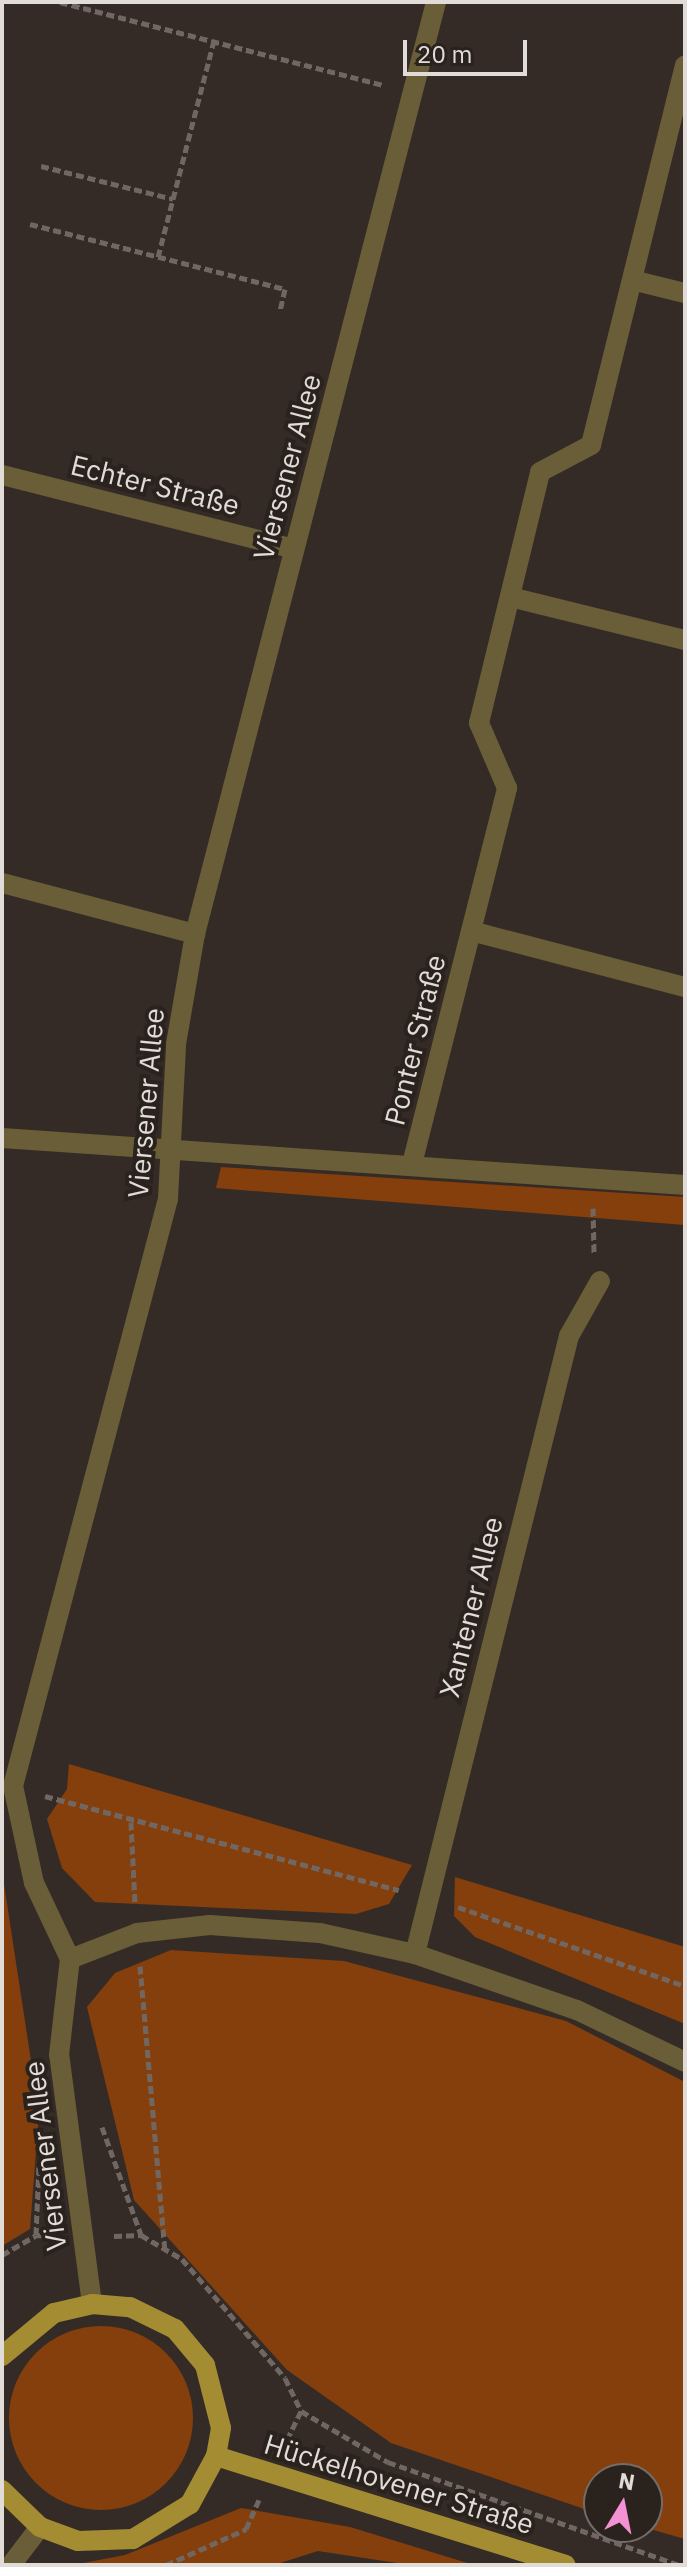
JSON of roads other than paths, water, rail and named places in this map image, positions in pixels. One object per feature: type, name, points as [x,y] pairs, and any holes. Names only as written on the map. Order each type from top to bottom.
[{"type":"main road","points":[[2,2356],[54,2313],[92,2304],[155,2316],[205,2365],[217,2396],[216,2456],[190,2504],[160,2528],[103,2543],[40,2527],[2,2490]]},
{"type":"main road","name":"Hückelhovener Straße","points":[[216,2456],[565,2565]]},
{"type":"street","name":"Viersener Allee","points":[[92,2304],[59,2055],[70,1959],[34,1883],[13,1786],[168,1199],[166,1151],[195,934],[436,2]]},
{"type":"street","name":"Ponter Straße","points":[[412,1164],[507,788],[479,723],[540,472],[591,445],[636,281],[685,65]]},
{"type":"street","points":[[636,281],[685,293]]},
{"type":"street","name":"Echter Straße","points":[[2,475],[294,549]]},
{"type":"street","points":[[510,597],[685,640]]},
{"type":"street","points":[[2,883],[195,934]]},
{"type":"street","name":"Ponter Straße","points":[[471,931],[685,987]]},
{"type":"street","points":[[2,1138],[685,1185]]},
{"type":"street","name":"Xantener Allee","points":[[415,1954],[569,1336],[600,1281]]},
{"type":"street","points":[[70,1959],[137,1933],[210,1925],[320,1933],[415,1954],[577,2010],[685,2062]]},
{"type":"street","points":[[11,2565],[40,2527]]}]
